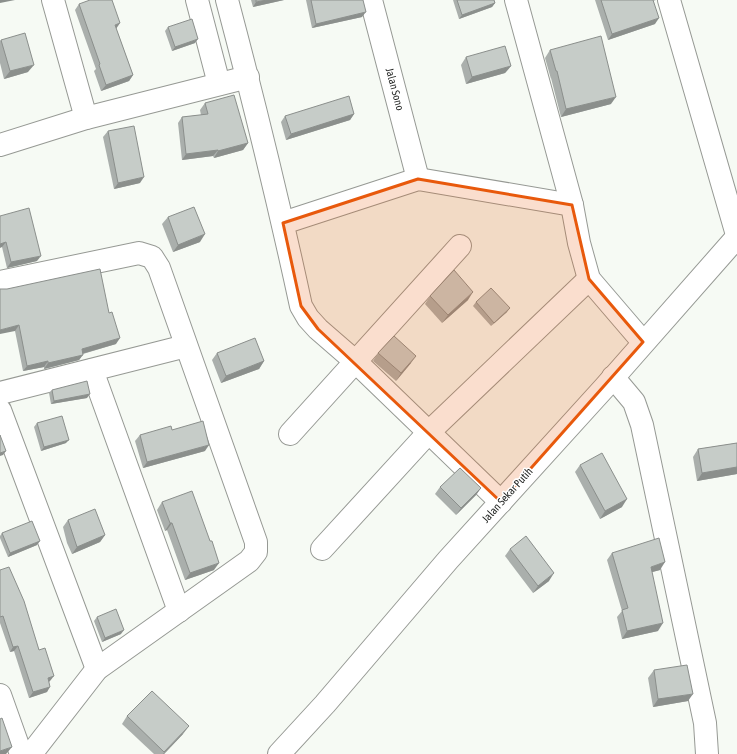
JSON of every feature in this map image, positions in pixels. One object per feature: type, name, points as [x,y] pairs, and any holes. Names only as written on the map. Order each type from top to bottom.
[{"type":"street","points":[[53,0],[86,118]]},
{"type":"street","points":[[197,0],[219,84]]},
{"type":"street","points":[[227,0],[248,77],[301,306],[308,318],[318,329],[356,362],[501,502]]},
{"type":"street","name":"Jalan Sono","points":[[372,0],[418,179]]},
{"type":"street","points":[[516,0],[572,208],[579,243],[589,279],[643,342]]},
{"type":"street","points":[[669,0],[737,236]]},
{"type":"street","points":[[0,144],[86,118],[248,77]]},
{"type":"street","points":[[283,223],[418,179],[572,208]]},
{"type":"street","name":"Jalan Sekar Putih","points":[[279,754],[330,698],[448,560],[613,377],[737,236]]},
{"type":"street","points":[[290,434],[460,246]]},
{"type":"street","points":[[0,282],[139,253],[152,257],[159,268],[256,542],[256,552],[249,560],[97,669],[31,754]]},
{"type":"street","points":[[322,549],[429,432],[589,279]]},
{"type":"street","points":[[0,393],[186,346]]},
{"type":"street","points":[[92,370],[179,611]]},
{"type":"street","points":[[613,377],[634,402],[642,425],[705,723],[708,754]]},
{"type":"street","points":[[0,410],[97,669]]},
{"type":"street","points":[[0,695],[21,754]]},
{"type":"highlighted area","points":[[418,179],[572,205],[589,279],[643,342],[501,502],[318,329],[301,306],[283,223]]},
{"type":"building","points":[[90,0],[112,0],[120,23],[115,25],[133,75],[106,85],[79,4]]},
{"type":"building","points":[[256,0],[267,0],[256,2]]},
{"type":"building","points":[[311,0],[363,0],[366,12],[316,24]]},
{"type":"building","points":[[457,0],[494,0],[495,3],[462,15]]},
{"type":"building","points":[[601,0],[653,0],[659,18],[612,34]]},
{"type":"building","points":[[192,19],[198,39],[175,47],[168,27]]},
{"type":"building","points":[[25,33],[34,65],[10,71],[1,40]]},
{"type":"building","points":[[601,36],[616,97],[566,109],[557,71],[550,50]]},
{"type":"building","points":[[505,46],[511,66],[472,77],[466,57]]},
{"type":"building","points":[[234,95],[248,143],[218,151],[186,154],[182,117],[208,114],[205,103]]},
{"type":"building","points":[[349,96],[354,114],[291,134],[285,116]]},
{"type":"building","points":[[134,126],[144,177],[118,183],[108,131]]},
{"type":"building","points":[[194,207],[205,234],[178,245],[168,217]]},
{"type":"building","points":[[29,208],[41,256],[11,262],[6,242],[0,244],[0,216]]},
{"type":"building","points":[[100,269],[109,313],[112,312],[120,338],[82,349],[83,355],[27,366],[19,325],[0,330],[0,289],[7,289]]},
{"type":"building","points":[[454,270],[473,292],[448,315],[430,296]]},
{"type":"building","points":[[491,288],[510,308],[494,323],[476,302]]},
{"type":"building","points":[[394,336],[416,356],[401,373],[378,353]]},
{"type":"building","points":[[255,338],[264,361],[226,376],[217,353]]},
{"type":"building","points":[[87,381],[90,394],[54,401],[52,390]]},
{"type":"building","points":[[62,416],[69,440],[44,447],[37,423]]},
{"type":"building","points":[[203,421],[209,445],[147,462],[140,435],[171,426],[172,430]]},
{"type":"building","points":[[0,435],[6,451],[0,453]]},
{"type":"building","points":[[737,443],[737,467],[702,473],[698,449]]},
{"type":"building","points":[[602,453],[627,499],[605,511],[580,465]]},
{"type":"building","points":[[460,468],[481,488],[461,508],[440,487]]},
{"type":"building","points":[[192,491],[219,563],[190,573],[172,523],[170,523],[162,502]]},
{"type":"building","points":[[95,509],[105,535],[77,547],[68,520]]},
{"type":"building","points":[[32,521],[40,541],[10,553],[2,533]]},
{"type":"building","points":[[526,536],[554,573],[538,586],[510,549]]},
{"type":"building","points":[[659,538],[665,562],[651,567],[663,623],[627,631],[622,610],[628,608],[612,553]]},
{"type":"building","points":[[9,567],[24,601],[39,650],[45,648],[54,676],[48,678],[50,687],[33,692],[18,646],[13,647],[3,616],[0,617],[0,570]]},
{"type":"building","points":[[116,609],[124,630],[105,638],[97,617]]},
{"type":"building","points":[[687,665],[693,694],[658,699],[654,670]]},
{"type":"building","points":[[152,691],[189,726],[164,752],[127,716]]},
{"type":"building","points":[[2,718],[12,747],[0,751],[0,719]]}]
